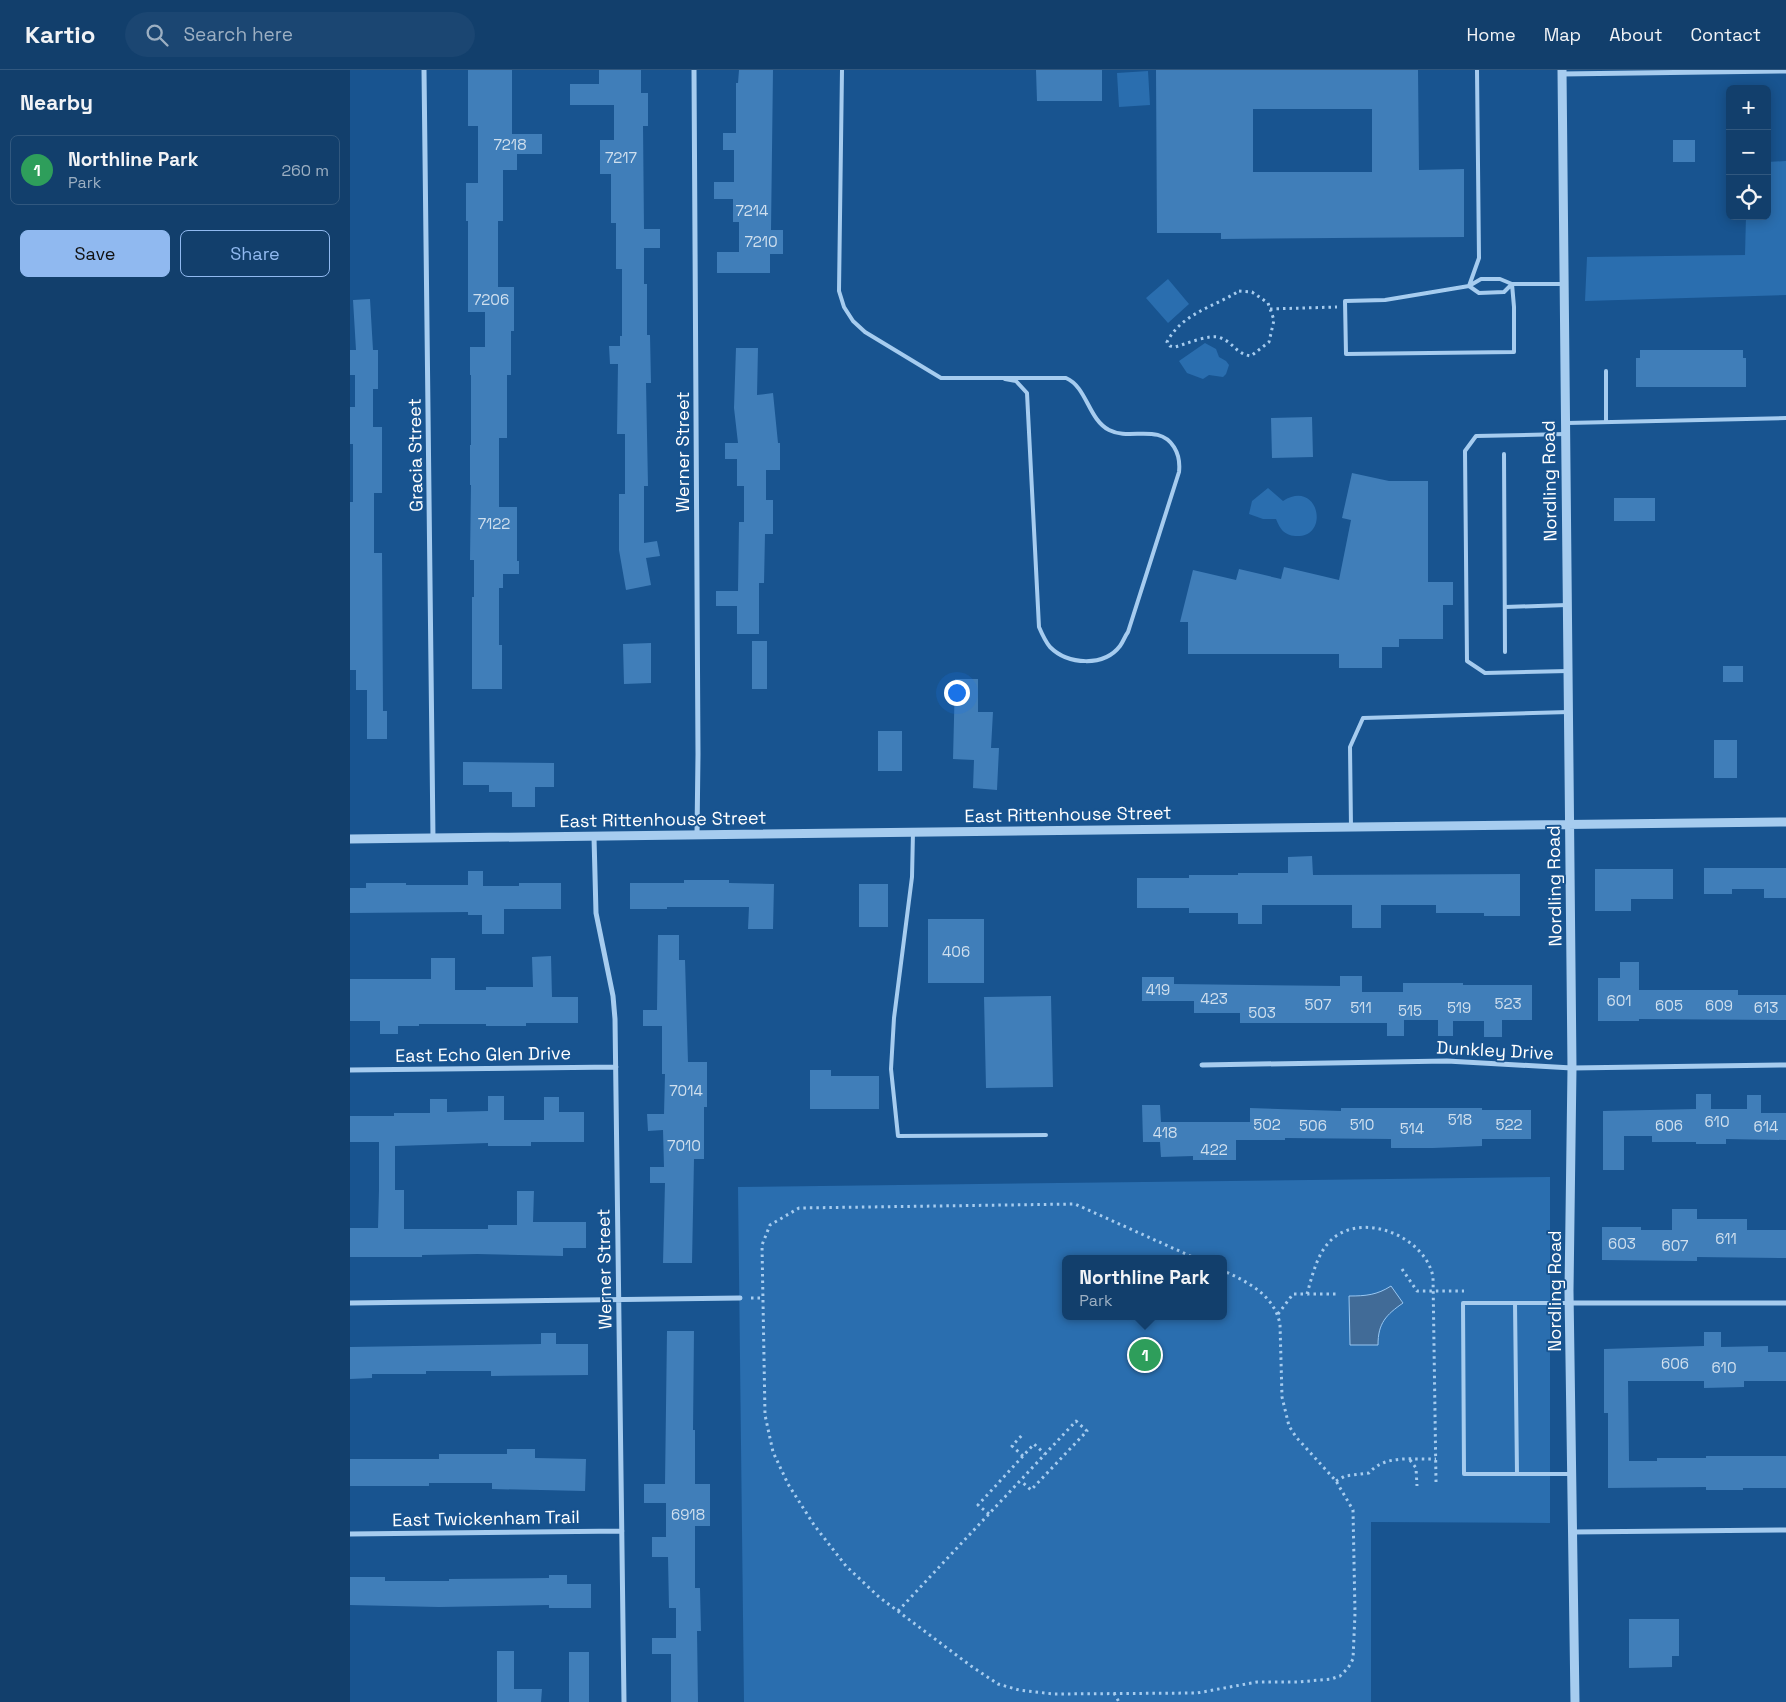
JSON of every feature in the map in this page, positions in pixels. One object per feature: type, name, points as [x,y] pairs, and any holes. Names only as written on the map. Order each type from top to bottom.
[{"type":"street","name":"Gracia Street","points":[[424,70],[434,839]]},
{"type":"street","name":"Werner Street","points":[[694,70],[697,834]]},
{"type":"street","points":[[1562,72],[1786,71]]},
{"type":"street","name":"Nordling Road","points":[[1562,72],[1572,1068],[1570,1304],[1575,1702]]},
{"type":"street","name":"East Rittenhouse Street","points":[[350,839],[594,838],[697,834],[1786,822]]},
{"type":"street","name":"Werner Street","points":[[594,838],[596,913],[613,996],[616,1067],[624,1702]]},
{"type":"street","name":"Dunkley Drive","points":[[1202,1065],[1447,1061],[1572,1068],[1786,1065]]},
{"type":"street","name":"East Echo Glen Drive","points":[[350,1070],[616,1067]]},
{"type":"street","points":[[350,1303],[740,1298]]},
{"type":"street","points":[[1570,1304],[1786,1302]]},
{"type":"street","points":[[1572,1532],[1786,1530]]},
{"type":"street","name":"East Twickenham Trail","points":[[350,1534],[622,1531]]},
{"type":"lane","points":[[842,70],[839,292],[844,307],[853,321],[865,332],[941,378],[1005,379],[1016,381],[1026,393],[1039,627],[1043,637],[1058,653],[1079,661],[1101,658],[1111,654],[1120,646],[1128,632],[1178,472],[1178,457],[1171,443],[1158,434],[1119,434],[1104,427],[1093,414],[1076,385],[1066,378],[1015,377],[1005,379]]},
{"type":"lane","points":[[1469,286],[1479,258],[1477,70]]},
{"type":"lane","points":[[1512,284],[1514,352],[1346,354],[1345,301],[1385,300],[1469,286],[1480,279],[1500,279],[1512,284],[1564,284]]},
{"type":"lane","points":[[1469,286],[1479,293],[1504,292],[1512,284]]},
{"type":"lane","points":[[1606,371],[1606,422]]},
{"type":"lane","points":[[1565,423],[1786,418]]},
{"type":"lane","points":[[1565,434],[1476,436],[1465,451],[1467,661],[1485,673],[1568,671]]},
{"type":"lane","points":[[1504,454],[1505,652]]},
{"type":"lane","points":[[1505,607],[1567,605]]},
{"type":"lane","points":[[1351,827],[1350,747],[1363,718],[1568,712]]},
{"type":"lane","points":[[913,832],[912,877],[894,1018],[891,1069],[898,1136],[1046,1135]]},
{"type":"lane","points":[[1570,1304],[1463,1304],[1464,1474],[1572,1474]]},
{"type":"lane","points":[[1515,1304],[1517,1474]]},
{"type":"path","points":[[1239,291],[1252,292],[1268,303],[1270,309],[1274,320],[1269,342],[1252,356],[1242,355],[1221,338],[1209,337],[1175,347],[1170,346],[1167,342],[1171,334],[1184,321],[1208,306],[1228,298],[1239,291]]},
{"type":"path","points":[[1270,309],[1345,306]]},
{"type":"path","points":[[1188,1255],[1075,1204],[799,1208],[770,1225],[762,1246],[765,1416],[773,1452],[788,1484],[814,1525],[841,1559],[879,1597],[998,1684],[1020,1690],[1054,1694],[1197,1693],[1257,1682],[1298,1682],[1331,1679],[1340,1676],[1354,1659],[1354,1510],[1336,1481],[1296,1437],[1289,1426],[1284,1412],[1282,1397],[1280,1324],[1278,1314],[1265,1296],[1250,1283],[1227,1272]]},
{"type":"path","points":[[1307,1294],[1319,1257],[1326,1246],[1336,1236],[1344,1232],[1363,1228],[1378,1228],[1395,1234],[1410,1243],[1428,1263],[1433,1277],[1436,1482]]},
{"type":"path","points":[[1402,1269],[1417,1291],[1433,1291]]},
{"type":"path","points":[[1278,1314],[1293,1294],[1338,1294]]},
{"type":"path","points":[[898,1611],[1076,1421],[1087,1431],[1032,1490],[1020,1481]]},
{"type":"path","points":[[1023,1456],[1012,1446],[1024,1433]]},
{"type":"path","points":[[989,1514],[978,1505],[1034,1444],[1045,1454]]},
{"type":"path","points":[[1336,1481],[1345,1476],[1369,1473],[1376,1465],[1389,1460],[1436,1459]]},
{"type":"path","points":[[1410,1460],[1416,1468],[1417,1486]]},
{"type":"path","points":[[1114,1693],[1119,1702]]},
{"type":"shaded area","points":[[1148,71],[1150,105],[1119,107],[1117,73]]},
{"type":"shaded area","points":[[1786,161],[1786,295],[1585,301],[1587,257],[1745,255],[1746,220],[1771,220],[1771,162]]},
{"type":"shaded area","points":[[1168,279],[1189,304],[1168,323],[1146,298]]},
{"type":"shaded area","points":[[1205,343],[1216,349],[1219,357],[1229,365],[1223,377],[1209,375],[1203,379],[1187,373],[1179,361]]},
{"type":"shaded area","points":[[1268,488],[1283,501],[1295,496],[1305,497],[1312,503],[1316,511],[1317,520],[1313,529],[1306,534],[1295,536],[1283,531],[1276,519],[1263,519],[1249,514],[1252,501]]},
{"type":"shaded area","points":[[1550,1177],[1550,1523],[1371,1522],[1371,1702],[744,1702],[738,1187]]},
{"type":"shaded area","points":[[1391,1286],[1403,1303],[1381,1325],[1378,1345],[1350,1345],[1349,1296],[1371,1294]]},
{"type":"building","points":[[468,70],[512,70],[512,134],[542,134],[542,154],[517,154],[517,170],[503,170],[503,221],[498,221],[498,287],[514,287],[511,375],[507,375],[507,438],[499,438],[499,507],[517,507],[517,561],[519,561],[519,574],[503,574],[503,588],[499,588],[499,645],[502,645],[502,689],[472,689],[474,560],[470,560],[470,347],[485,347],[485,312],[468,312],[466,183],[478,183],[478,126],[468,126]]},
{"type":"building","points":[[599,70],[641,70],[641,93],[648,93],[648,126],[643,126],[644,229],[660,229],[660,248],[644,248],[644,284],[647,284],[647,335],[650,335],[651,383],[646,383],[648,486],[644,486],[644,543],[657,541],[660,556],[646,558],[651,585],[626,590],[619,550],[619,494],[625,494],[625,434],[617,434],[618,364],[610,364],[609,346],[620,346],[620,336],[622,336],[622,269],[616,269],[616,223],[611,223],[611,174],[600,174],[600,140],[614,140],[614,105],[570,105],[570,84],[599,84]]},
{"type":"building","points":[[739,70],[773,70],[771,230],[783,230],[783,254],[770,254],[770,273],[717,273],[717,252],[739,252],[739,222],[733,222],[733,199],[714,199],[714,182],[734,182],[734,150],[723,150],[723,133],[736,133],[736,83],[738,83]]},
{"type":"building","points":[[1036,70],[1102,70],[1102,101],[1037,101]]},
{"type":"building","points":[[1156,70],[1418,70],[1419,170],[1464,169],[1464,237],[1221,239],[1221,233],[1157,233]],"holes":[[[1253,109],[1372,109],[1372,172],[1253,172]]]},
{"type":"building","points":[[1673,140],[1695,140],[1695,162],[1673,162]]},
{"type":"building","points":[[370,299],[373,350],[378,350],[378,389],[373,389],[373,427],[382,427],[382,493],[374,493],[374,553],[382,553],[383,711],[387,711],[387,739],[367,739],[367,690],[356,690],[356,670],[350,670],[350,502],[353,502],[353,444],[350,444],[350,407],[355,407],[355,375],[350,375],[350,350],[356,350],[353,300]]},
{"type":"building","points":[[736,348],[758,348],[757,395],[773,393],[778,443],[780,443],[780,470],[766,470],[766,500],[773,500],[773,534],[765,534],[764,583],[759,583],[759,634],[737,634],[737,606],[716,606],[716,591],[738,591],[739,522],[744,522],[744,486],[737,486],[737,459],[725,459],[725,443],[738,443],[734,408]]},
{"type":"building","points":[[1640,350],[1743,350],[1743,358],[1746,358],[1746,387],[1636,387],[1636,358],[1640,358]]},
{"type":"building","points":[[1312,417],[1313,457],[1272,458],[1271,418]]},
{"type":"building","points":[[1352,473],[1389,481],[1428,481],[1428,582],[1453,582],[1453,605],[1443,605],[1443,639],[1399,639],[1399,647],[1382,647],[1382,668],[1339,668],[1339,654],[1188,654],[1188,622],[1180,622],[1193,570],[1236,580],[1239,569],[1281,579],[1284,567],[1339,580],[1351,520],[1342,518]]},
{"type":"building","points":[[1614,498],[1655,498],[1655,521],[1614,521]]},
{"type":"building","points":[[752,641],[767,641],[767,689],[752,689]]},
{"type":"building","points":[[651,643],[651,683],[624,684],[623,644]]},
{"type":"building","points":[[1723,666],[1743,666],[1743,682],[1723,682]]},
{"type":"building","points":[[955,679],[978,679],[978,712],[993,712],[991,748],[999,748],[997,790],[973,788],[974,760],[953,759]]},
{"type":"building","points":[[878,731],[902,731],[902,771],[878,771]]},
{"type":"building","points":[[1714,740],[1737,740],[1737,778],[1714,778]]},
{"type":"building","points":[[463,762],[554,763],[554,787],[535,787],[535,807],[512,807],[512,792],[489,792],[489,785],[463,785]]},
{"type":"building","points":[[1312,856],[1313,875],[1520,874],[1520,916],[1484,916],[1484,913],[1436,913],[1436,905],[1381,905],[1381,928],[1352,928],[1352,905],[1262,905],[1262,924],[1238,924],[1238,913],[1189,913],[1189,908],[1137,908],[1137,878],[1189,878],[1189,875],[1288,873],[1288,857]]},
{"type":"building","points":[[1704,868],[1786,868],[1786,898],[1764,898],[1764,889],[1732,889],[1732,894],[1704,894]]},
{"type":"building","points":[[1595,869],[1673,869],[1673,899],[1631,899],[1631,911],[1595,911]]},
{"type":"building","points":[[468,871],[483,871],[483,886],[519,886],[519,883],[561,883],[561,909],[504,909],[504,934],[482,934],[482,915],[468,915],[468,912],[350,913],[350,888],[366,888],[366,883],[468,885]]},
{"type":"building","points":[[684,880],[729,880],[729,883],[774,884],[773,929],[748,929],[749,907],[630,909],[630,883],[684,883]]},
{"type":"building","points":[[859,884],[888,884],[888,927],[859,927]]},
{"type":"building","points":[[928,919],[984,919],[984,983],[928,983]]},
{"type":"building","points":[[658,935],[679,935],[679,960],[685,960],[688,1062],[707,1062],[707,1107],[704,1107],[704,1159],[694,1159],[692,1263],[663,1263],[665,1183],[650,1183],[650,1167],[664,1167],[663,1130],[648,1131],[647,1114],[664,1114],[665,1074],[662,1074],[662,1026],[643,1026],[643,1010],[657,1010]]},
{"type":"building","points":[[551,956],[552,997],[578,997],[578,1023],[526,1023],[526,1026],[419,1024],[419,1026],[398,1026],[398,1034],[380,1034],[380,1021],[350,1021],[350,979],[431,979],[431,958],[455,958],[455,990],[486,990],[486,987],[533,987],[532,957]]},
{"type":"building","points":[[1620,962],[1639,962],[1639,990],[1738,990],[1738,995],[1786,995],[1786,1020],[1639,1019],[1639,1021],[1598,1021],[1598,978],[1620,978]]},
{"type":"building","points":[[1340,976],[1362,976],[1362,992],[1403,992],[1403,983],[1532,985],[1532,1020],[1502,1020],[1502,1037],[1484,1037],[1484,1021],[1453,1021],[1453,1036],[1438,1036],[1438,1020],[1404,1020],[1404,1036],[1387,1036],[1387,1023],[1240,1023],[1240,1013],[1194,1013],[1194,1001],[1142,1001],[1142,977],[1174,977],[1174,984],[1340,986]]},
{"type":"building","points":[[1051,996],[1053,1087],[986,1088],[984,997]]},
{"type":"building","points":[[810,1070],[831,1070],[831,1076],[879,1076],[879,1109],[810,1109]]},
{"type":"building","points":[[1696,1094],[1711,1094],[1711,1109],[1747,1109],[1747,1095],[1761,1095],[1761,1113],[1786,1113],[1786,1140],[1726,1139],[1726,1144],[1696,1144],[1696,1142],[1652,1142],[1652,1136],[1624,1136],[1624,1170],[1603,1170],[1603,1111],[1696,1109]]},
{"type":"building","points":[[488,1096],[504,1096],[504,1120],[544,1120],[544,1097],[559,1097],[559,1112],[584,1112],[584,1142],[531,1142],[531,1146],[488,1146],[488,1143],[395,1146],[395,1190],[404,1190],[404,1229],[488,1229],[488,1225],[517,1225],[517,1191],[534,1191],[533,1222],[586,1222],[586,1248],[563,1248],[563,1256],[477,1254],[422,1255],[422,1257],[350,1257],[350,1228],[378,1228],[379,1142],[350,1142],[350,1116],[394,1116],[394,1113],[430,1113],[430,1099],[447,1099],[447,1112],[488,1111]]},
{"type":"building","points":[[1142,1105],[1160,1105],[1161,1122],[1250,1122],[1250,1108],[1341,1111],[1341,1108],[1531,1110],[1531,1139],[1482,1139],[1482,1146],[1433,1148],[1391,1148],[1391,1139],[1285,1138],[1285,1140],[1236,1140],[1236,1160],[1193,1160],[1193,1156],[1161,1157],[1160,1142],[1143,1142]]},
{"type":"building","points":[[1672,1209],[1697,1209],[1697,1219],[1747,1219],[1747,1230],[1786,1230],[1786,1258],[1697,1257],[1697,1261],[1602,1260],[1602,1227],[1641,1227],[1641,1230],[1672,1230]]},
{"type":"building","points":[[667,1331],[694,1331],[693,1430],[695,1430],[695,1484],[710,1484],[710,1526],[695,1526],[695,1588],[700,1588],[701,1631],[697,1631],[698,1702],[671,1702],[671,1654],[652,1654],[652,1638],[676,1638],[676,1608],[669,1608],[668,1557],[652,1557],[652,1537],[666,1537],[666,1503],[644,1503],[644,1484],[665,1484]]},
{"type":"building","points":[[1704,1332],[1721,1332],[1721,1347],[1768,1346],[1768,1352],[1786,1352],[1786,1381],[1744,1381],[1744,1387],[1704,1388],[1704,1381],[1628,1381],[1629,1461],[1657,1461],[1657,1458],[1706,1458],[1706,1456],[1786,1456],[1786,1488],[1706,1490],[1706,1487],[1608,1488],[1608,1413],[1604,1413],[1604,1349],[1704,1346]]},
{"type":"building","points":[[541,1333],[556,1333],[556,1344],[588,1344],[588,1375],[491,1376],[491,1371],[426,1371],[426,1374],[372,1374],[372,1378],[350,1379],[350,1347],[541,1344]]},
{"type":"building","points":[[507,1449],[535,1449],[535,1458],[586,1459],[585,1491],[492,1489],[492,1483],[429,1483],[429,1486],[350,1486],[350,1459],[439,1459],[439,1454],[507,1454]]},
{"type":"building","points":[[549,1575],[567,1575],[567,1584],[591,1584],[591,1608],[549,1608],[549,1605],[439,1607],[350,1605],[350,1577],[385,1577],[385,1581],[449,1581],[449,1579],[549,1578]]},
{"type":"building","points":[[1629,1619],[1679,1619],[1679,1656],[1672,1656],[1672,1667],[1629,1668]]},
{"type":"building","points":[[497,1651],[514,1651],[514,1689],[542,1689],[541,1702],[497,1702]]},
{"type":"building","points":[[569,1652],[589,1652],[589,1702],[569,1702]]},
{"type":"place","name":"Northline Park","points":[[1145,1355]]}]
